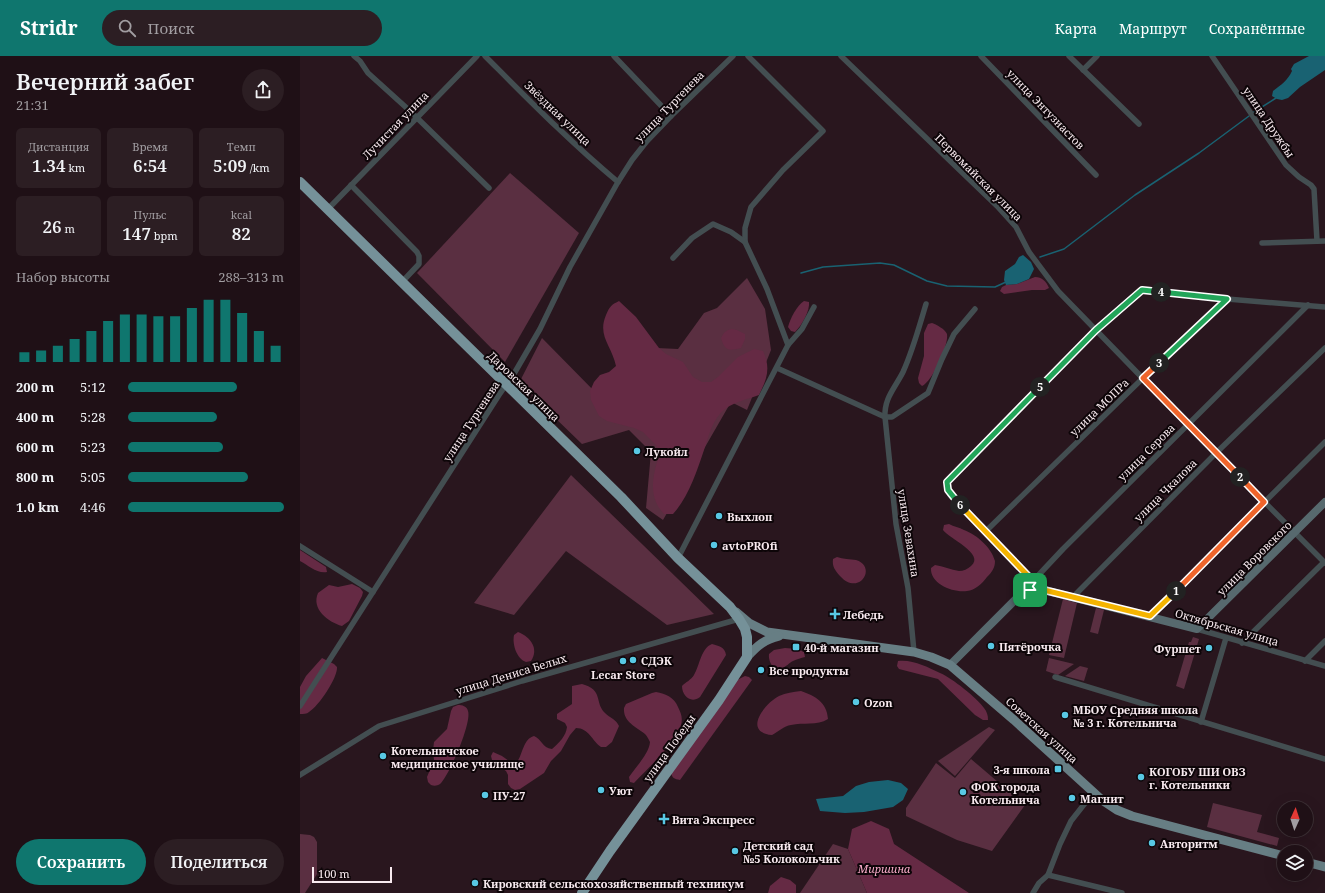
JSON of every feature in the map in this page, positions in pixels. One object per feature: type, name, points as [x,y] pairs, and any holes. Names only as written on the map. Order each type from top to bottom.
[{"type":"highway","name":"Даровская улица","points":[[300,182],[505,385],[621,497],[678,558],[730,607],[739,619],[748,637],[747,657]]},
{"type":"highway","name":"улица Победы","points":[[583,892],[641,807],[719,700],[747,657]]},
{"type":"main road","name":"Даровская улица","points":[[730,607],[749,623],[759,629]]},
{"type":"main road","name":"Советская улица","points":[[759,629],[782,635],[914,652],[950,665],[1014,720],[1093,793],[1117,810],[1132,816],[1277,854]]},
{"type":"main road","name":"Советская улица","points":[[761,643],[769,638],[782,635]]},
{"type":"main road","name":"улица Победы","points":[[747,657],[761,643]]},
{"type":"main road","points":[[1313,864],[1325,867]]},
{"type":"street","points":[[354,56],[360,61],[368,73],[489,188]]},
{"type":"street","name":"Лучистая улица","points":[[328,209],[477,56]]},
{"type":"street","name":"Звёздная улица","points":[[485,56],[547,117],[618,182]]},
{"type":"street","points":[[614,56],[670,116]]},
{"type":"street","name":"улица Тургенева","points":[[300,706],[505,385],[515,372],[540,329],[570,267],[618,182],[647,141],[670,116],[733,56]]},
{"type":"street","points":[[748,56],[823,131],[783,170],[751,207],[745,228],[745,242],[767,289],[788,345]]},
{"type":"street","name":"Первомайская улица","points":[[841,56],[997,206],[1016,227],[1028,252],[1058,291],[1324,562]]},
{"type":"street","name":"улица Энтузиастов","points":[[981,56],[1096,175]]},
{"type":"street","points":[[1069,56],[1139,124]]},
{"type":"street","points":[[1083,70],[1097,56]]},
{"type":"street","name":"улица Дружбы","points":[[1212,56],[1286,165],[1314,189],[1317,241]]},
{"type":"street","points":[[351,185],[417,252],[420,260],[418,267],[402,282]]},
{"type":"street","points":[[673,258],[692,238],[713,224],[731,232],[745,242]]},
{"type":"street","points":[[1262,243],[1325,241]]},
{"type":"street","points":[[1038,589],[1033,581],[950,495],[947,482],[1096,330],[1142,290],[1325,307]]},
{"type":"street","name":"улица МОПРа","points":[[986,531],[1143,378],[1227,299]]},
{"type":"street","name":"улица Зевахина","points":[[914,652],[909,595],[896,524],[885,411],[888,397],[903,372],[926,304]]},
{"type":"street","name":"улица Серова","points":[[1033,581],[1308,305]]},
{"type":"street","points":[[678,558],[778,368],[788,345],[802,329],[814,307]]},
{"type":"street","points":[[778,368],[885,417],[892,417],[928,392],[954,334],[975,309]]},
{"type":"street","name":"улица Чкалова","points":[[1072,597],[1216,453],[1325,348]]},
{"type":"street","points":[[1150,616],[1325,442]]},
{"type":"street","name":"улица Воровского","points":[[1197,629],[1325,502]]},
{"type":"street","points":[[300,546],[374,592]]},
{"type":"street","points":[[1242,643],[1324,562]]},
{"type":"street","points":[[950,665],[1016,599],[1030,590],[1033,581]]},
{"type":"street","name":"Октябрьская улица","points":[[1030,590],[1038,589],[1150,616],[1325,666]]},
{"type":"street","name":"улица Дениса Белых","points":[[300,775],[379,726],[522,681],[739,619]]},
{"type":"street","points":[[1200,722],[1226,638]]},
{"type":"street","points":[[1306,661],[1325,640]]},
{"type":"street","points":[[1055,677],[1325,759]]},
{"type":"street","points":[[1033,893],[1048,875],[1071,821],[1093,793]]},
{"type":"street","points":[[1048,875],[1122,893]]},
{"type":"shaded area","points":[[510,173],[579,233],[505,362],[417,273]]},
{"type":"shaded area","points":[[747,278],[765,309],[771,350],[747,410],[731,402],[663,520],[646,508],[651,452],[629,430],[582,444],[519,383],[542,338],[601,398],[657,348],[678,349],[704,313],[717,308]]},
{"type":"shaded area","points":[[571,475],[714,614],[667,625],[566,551],[514,615],[474,603]]},
{"type":"shaded area","points":[[1063,599],[1077,603],[1064,658],[1049,655]]},
{"type":"shaded area","points":[[1096,608],[1104,610],[1098,634],[1090,632]]},
{"type":"shaded area","points":[[1193,637],[1199,639],[1184,689],[1176,686],[1189,642],[1191,642]]},
{"type":"shaded area","points":[[1049,658],[1074,664],[1058,675],[1046,671]]},
{"type":"shaded area","points":[[1080,666],[1088,668],[1084,681],[1065,676]]},
{"type":"shaded area","points":[[989,727],[995,730],[955,776],[938,761]]},
{"type":"shaded area","name":"ФОК города Котельнича","points":[[971,759],[1025,805],[992,851],[957,840],[906,816],[906,808],[936,763],[955,778]]},
{"type":"shaded area","points":[[1213,803],[1262,815],[1257,832],[1279,838],[1277,846],[1207,827]]},
{"type":"shaded area","points":[[300,834],[310,835],[314,837],[317,842],[317,874],[305,893],[300,893]]},
{"type":"shaded area","points":[[833,844],[848,849],[867,893],[800,893]]},
{"type":"green space","points":[[1035,277],[1044,280],[1049,288],[1045,290],[1032,290],[1004,294],[1000,291],[1002,287],[1006,285],[1017,284]]},
{"type":"green space","points":[[619,301],[636,317],[659,348],[666,354],[683,362],[693,377],[702,382],[711,382],[738,357],[754,349],[763,351],[767,363],[766,379],[759,395],[725,409],[717,418],[692,484],[673,514],[664,514],[655,500],[653,492],[655,469],[660,453],[656,445],[643,432],[607,421],[599,416],[591,400],[590,391],[594,382],[600,375],[609,372],[616,366],[603,329],[606,315],[612,305]]},
{"type":"green space","points":[[804,301],[809,302],[807,314],[795,332],[791,331],[788,327],[790,320],[796,309]]},
{"type":"green space","points":[[932,323],[945,330],[947,339],[943,354],[935,371],[922,386],[919,383],[918,378],[924,356],[924,333],[928,324]]},
{"type":"green space","points":[[732,329],[745,334],[745,339],[741,348],[730,350],[726,348],[721,338],[723,334]]},
{"type":"green space","points":[[949,524],[969,532],[978,538],[987,546],[993,556],[995,561],[994,568],[976,588],[967,591],[949,589],[934,579],[931,568],[935,565],[961,571],[971,566],[974,561],[974,556],[970,551],[943,530],[944,525]]},
{"type":"green space","points":[[300,550],[326,567],[327,572],[320,572],[300,561]]},
{"type":"green space","points":[[837,557],[856,560],[865,568],[866,574],[859,582],[847,582],[840,576],[833,566],[833,559]]},
{"type":"green space","points":[[352,584],[360,588],[363,592],[349,621],[342,626],[326,618],[322,614],[316,599],[318,593],[329,585],[338,587]]},
{"type":"green space","points":[[518,632],[530,640],[534,648],[531,661],[526,662],[520,658],[516,651],[514,635]]},
{"type":"green space","points":[[712,644],[723,649],[726,655],[700,697],[693,700],[690,699],[685,696],[682,686],[693,677],[705,649]]},
{"type":"green space","points":[[785,648],[797,649],[804,652],[805,657],[793,661],[779,669],[774,667],[770,663],[769,654],[774,650]]},
{"type":"green space","points":[[322,658],[337,667],[336,672],[331,684],[318,704],[307,713],[300,714],[300,687],[306,676]]},
{"type":"green space","points":[[898,661],[909,661],[920,664],[951,679],[981,704],[987,712],[988,720],[983,720],[975,715],[938,679],[899,669],[897,666]]},
{"type":"green space","points":[[745,676],[752,680],[680,780],[674,778],[671,772],[737,680]]},
{"type":"green space","points":[[582,684],[589,687],[596,693],[602,709],[619,726],[612,742],[606,747],[601,747],[587,732],[576,728],[570,735],[561,751],[551,761],[544,773],[520,789],[515,790],[511,788],[508,784],[508,775],[506,771],[495,764],[492,760],[491,756],[493,752],[502,756],[513,764],[519,759],[525,743],[534,736],[537,737],[546,747],[552,749],[560,742],[567,727],[565,723],[557,719],[557,714],[572,704],[572,686]]},
{"type":"green space","points":[[801,691],[811,695],[823,704],[828,719],[815,723],[788,726],[772,735],[763,733],[758,729],[757,723],[759,717],[773,700],[784,694]]},
{"type":"green space","points":[[656,692],[672,698],[676,704],[681,713],[682,720],[679,732],[661,755],[634,783],[630,782],[629,777],[647,751],[650,742],[645,734],[625,717],[624,708],[626,704]]},
{"type":"green space","points":[[458,705],[465,707],[468,711],[467,726],[449,771],[439,785],[431,785],[428,782],[427,777],[434,760],[434,742],[447,729],[451,711],[453,707]]},
{"type":"green space","name":"Миршина","points":[[871,821],[889,829],[894,844],[969,893],[867,893],[848,849],[852,829]]},
{"type":"green space","points":[[781,877],[790,880],[796,885],[796,893],[768,893],[770,886]]},
{"type":"water","points":[[1309,56],[1325,56],[1325,70],[1300,87],[1288,98],[1282,100],[1272,96],[1273,91],[1288,77],[1294,64]]},
{"type":"water","points":[[1023,255],[1031,262],[1034,269],[1029,279],[1017,284],[1006,285],[1004,280],[1005,271],[1015,264],[1019,257]]},
{"type":"water","points":[[888,780],[901,783],[908,789],[903,800],[893,807],[864,812],[845,813],[820,811],[816,799],[843,796],[856,786],[869,782]]},
{"type":"waterway","points":[[1254,112],[1276,98]]},
{"type":"waterway","points":[[1040,257],[1064,249],[1135,195],[1199,153],[1249,116]]},
{"type":"waterway","points":[[801,273],[823,267],[880,263],[894,265],[927,281],[947,286],[995,287],[1006,282]]},
{"type":"place","name":"Лукойл","points":[[637,451]]},
{"type":"place","name":"Выхлоп","points":[[719,516]]},
{"type":"place","name":"avtoPROfi","points":[[714,545]]},
{"type":"place","name":"Лебедь","points":[[835,614]]},
{"type":"place","name":"Пятёрочка","points":[[991,646]]},
{"type":"place","name":"40-й магазин","points":[[796,647]]},
{"type":"place","name":"Фуршет","points":[[1209,648]]},
{"type":"place","name":"СДЭК","points":[[633,660]]},
{"type":"place","name":"Lecar Store","points":[[623,661]]},
{"type":"place","name":"Все продукты","points":[[761,670]]},
{"type":"place","name":"Ozon","points":[[856,702]]},
{"type":"place","name":"МБОУ Средняя школа № 3 г. Котельнича","points":[[1065,715]]},
{"type":"place","name":"Котельничское медицинское училище","points":[[383,756]]},
{"type":"place","name":"3-я школа","points":[[1058,769]]},
{"type":"place","name":"КОГОБУ ШИ ОВЗ г. Котельники","points":[[1141,777]]},
{"type":"place","name":"Уют","points":[[601,790]]},
{"type":"place","name":"ФОК города Котельнича","points":[[963,792]]},
{"type":"place","name":"ПУ-27","points":[[485,795]]},
{"type":"place","name":"Магнит","points":[[1072,798]]},
{"type":"place","name":"Вита Экспресс","points":[[664,819]]},
{"type":"place","name":"Авторитм","points":[[1152,843]]},
{"type":"place","name":"Детский сад №5 Колокольчик","points":[[735,851]]},
{"type":"place","name":"Кировский сельскохозяйственный техникум","points":[[475,883]]},
{"type":"route","points":[[1142,290],[1227,299],[1143,378],[1264,502],[1150,616],[1044,590],[1030,590],[1033,581],[950,495],[947,482],[1096,330],[1142,290]]}]
